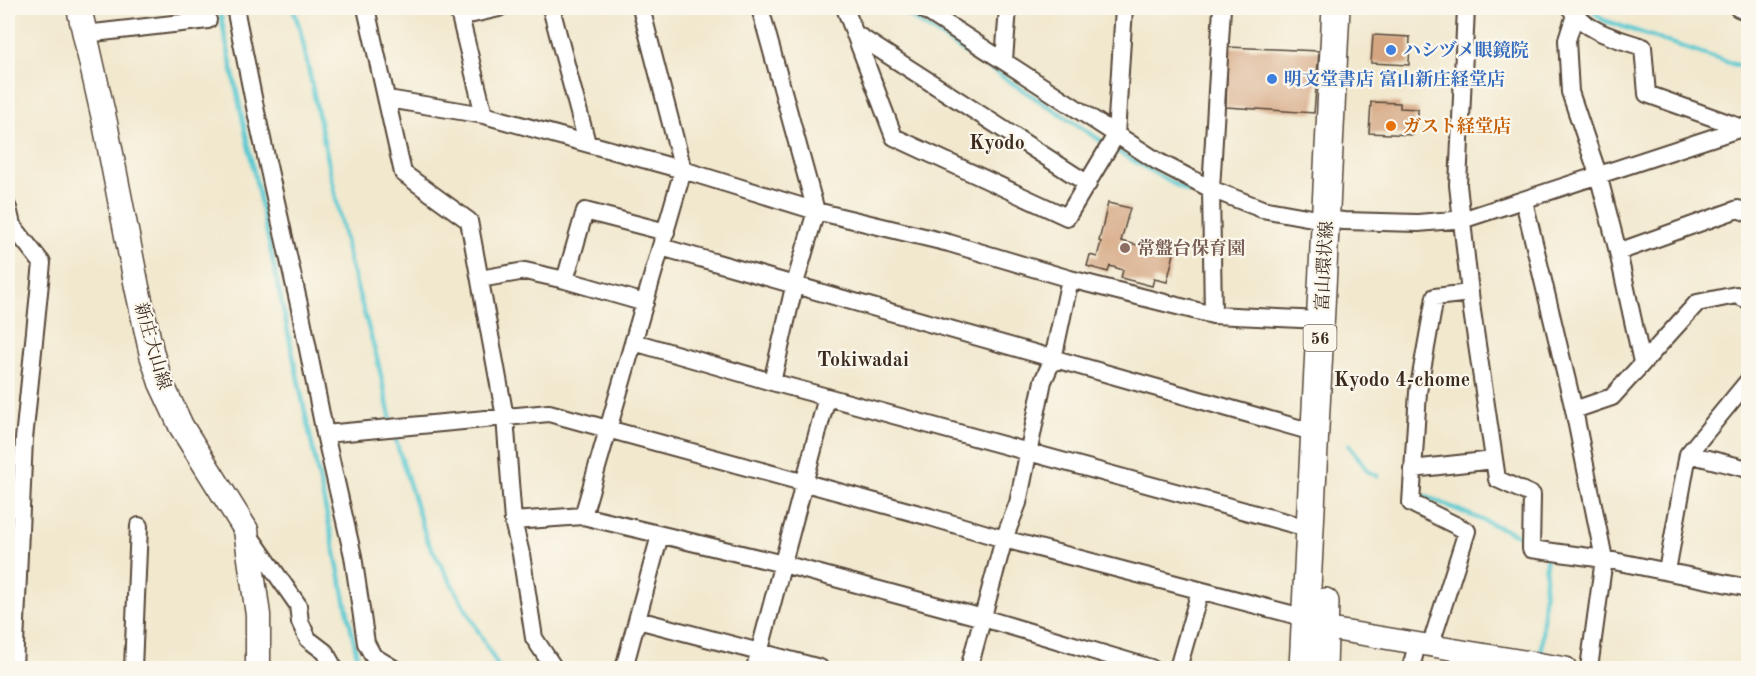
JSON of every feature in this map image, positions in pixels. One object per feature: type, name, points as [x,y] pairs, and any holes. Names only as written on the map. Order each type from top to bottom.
[{"type":"main road","name":"新庄大山線","points":[[79,8],[152,355],[161,382],[181,426],[246,530],[258,615],[258,669]]},
{"type":"main road","name":"富山環状線","points":[[1323,669],[1315,623],[1311,529],[1322,320],[1335,220],[1336,8]]},
{"type":"main road","name":"富山環状線","points":[[1303,669],[1315,623],[1335,220],[1354,8]]},
{"type":"street","points":[[235,8],[300,309],[324,434],[353,556],[366,643],[373,656],[393,669]]},
{"type":"street","points":[[366,8],[403,173],[469,221],[506,417],[513,522],[521,554],[534,638],[554,669]]},
{"type":"street","points":[[484,115],[459,12],[499,8]]},
{"type":"street","points":[[551,8],[586,143]]},
{"type":"street","points":[[583,516],[683,170],[641,8]]},
{"type":"street","points":[[760,8],[816,211],[794,287],[772,382]]},
{"type":"street","points":[[844,8],[894,137],[1067,217],[1116,135],[1124,8]]},
{"type":"street","points":[[922,8],[1157,161],[1211,189],[1262,209],[1335,220],[1418,223],[1462,219],[1746,128]]},
{"type":"street","points":[[1004,60],[1008,8]]},
{"type":"street","points":[[1213,315],[1211,189],[1222,8]]},
{"type":"street","points":[[1467,8],[1458,185],[1470,293],[1497,479],[1532,495],[1531,549],[1604,559],[1749,588]]},
{"type":"street","points":[[1738,8],[1749,12]]},
{"type":"street","points":[[1572,11],[1591,27],[1643,47],[1647,94],[1746,128]]},
{"type":"street","points":[[1572,11],[1567,40],[1570,92],[1598,174],[1642,362]]},
{"type":"street","points":[[85,34],[208,20]]},
{"type":"street","points":[[854,33],[1088,184]]},
{"type":"street","points":[[388,99],[484,115],[683,170],[816,211],[949,243],[1070,279],[1213,315],[1322,320]]},
{"type":"street","points":[[1524,201],[1574,410],[1604,559],[1589,669]]},
{"type":"street","points":[[8,208],[10,225],[42,263],[16,439],[14,669]]},
{"type":"street","points":[[1618,252],[1738,209],[1749,213]]},
{"type":"street","points":[[565,280],[585,211],[794,287],[1316,433]]},
{"type":"street","points":[[480,279],[525,271],[645,303]]},
{"type":"street","points":[[969,669],[1004,539],[1017,503],[1043,381],[1053,359],[1070,279]]},
{"type":"street","points":[[1412,669],[1424,645],[1467,531],[1411,503],[1418,392],[1435,297],[1470,293]]},
{"type":"street","points":[[1574,410],[1612,397],[1696,303],[1736,295],[1749,300]]},
{"type":"street","points":[[634,342],[772,382],[1311,529]]},
{"type":"street","points":[[1667,571],[1688,454],[1749,381]]},
{"type":"street","points":[[758,661],[827,397]]},
{"type":"street","points":[[324,434],[549,413],[1315,623],[1424,645],[1566,669]]},
{"type":"street","points":[[1688,454],[1749,469]]},
{"type":"street","points":[[1412,469],[1494,459]]},
{"type":"street","points":[[513,522],[583,516],[783,564],[983,618],[1151,669]]},
{"type":"street","points":[[133,669],[139,526]]},
{"type":"street","points":[[246,530],[298,605],[300,622],[308,639],[325,652],[334,669]]},
{"type":"street","points":[[624,669],[660,535]]},
{"type":"street","points":[[1178,669],[1200,591]]},
{"type":"street","points":[[638,620],[758,661],[820,669]]},
{"type":"building","name":"ハシヅメ眼鏡院","points":[[1373,35],[1410,37],[1409,65],[1371,63]]},
{"type":"building","name":"明文堂書店 富山新庄経堂店","points":[[1228,47],[1319,51],[1314,113],[1226,107]]},
{"type":"building","name":"ガスト経堂店","points":[[1371,102],[1400,103],[1400,108],[1418,109],[1418,118],[1414,118],[1413,135],[1369,133]]},
{"type":"building","name":"常盤台保育園","points":[[1108,203],[1130,208],[1121,241],[1174,254],[1167,282],[1154,279],[1152,286],[1121,278],[1123,270],[1110,266],[1108,272],[1087,266],[1090,255],[1097,257]]},
{"type":"waterway","points":[[219,8],[358,661],[367,668]]},
{"type":"waterway","points":[[293,8],[300,29],[349,259],[377,358],[395,438],[427,540],[499,668]]},
{"type":"waterway","points":[[897,8],[1106,144]]},
{"type":"waterway","points":[[1590,8],[1603,20],[1748,69]]},
{"type":"waterway","points":[[1113,149],[1188,192]]},
{"type":"waterway","points":[[1349,445],[1368,471],[1377,476]]},
{"type":"waterway","points":[[1425,496],[1525,538]]},
{"type":"waterway","points":[[1541,659],[1546,560]]},
{"type":"place","name":"ハシヅメ眼鏡院","points":[[1391,50]]},
{"type":"place","name":"明文堂書店 富山新庄経堂店","points":[[1272,79]]},
{"type":"place","name":"ガスト経堂店","points":[[1391,126]]},
{"type":"place","name":"常盤台保育園","points":[[1125,248]]},
{"type":"district","name":"Kyodo","points":[[997,142]]},
{"type":"district","name":"Tokiwadai","points":[[863,359]]},
{"type":"district","name":"Kyodo 4-chome","points":[[1402,379]]}]
